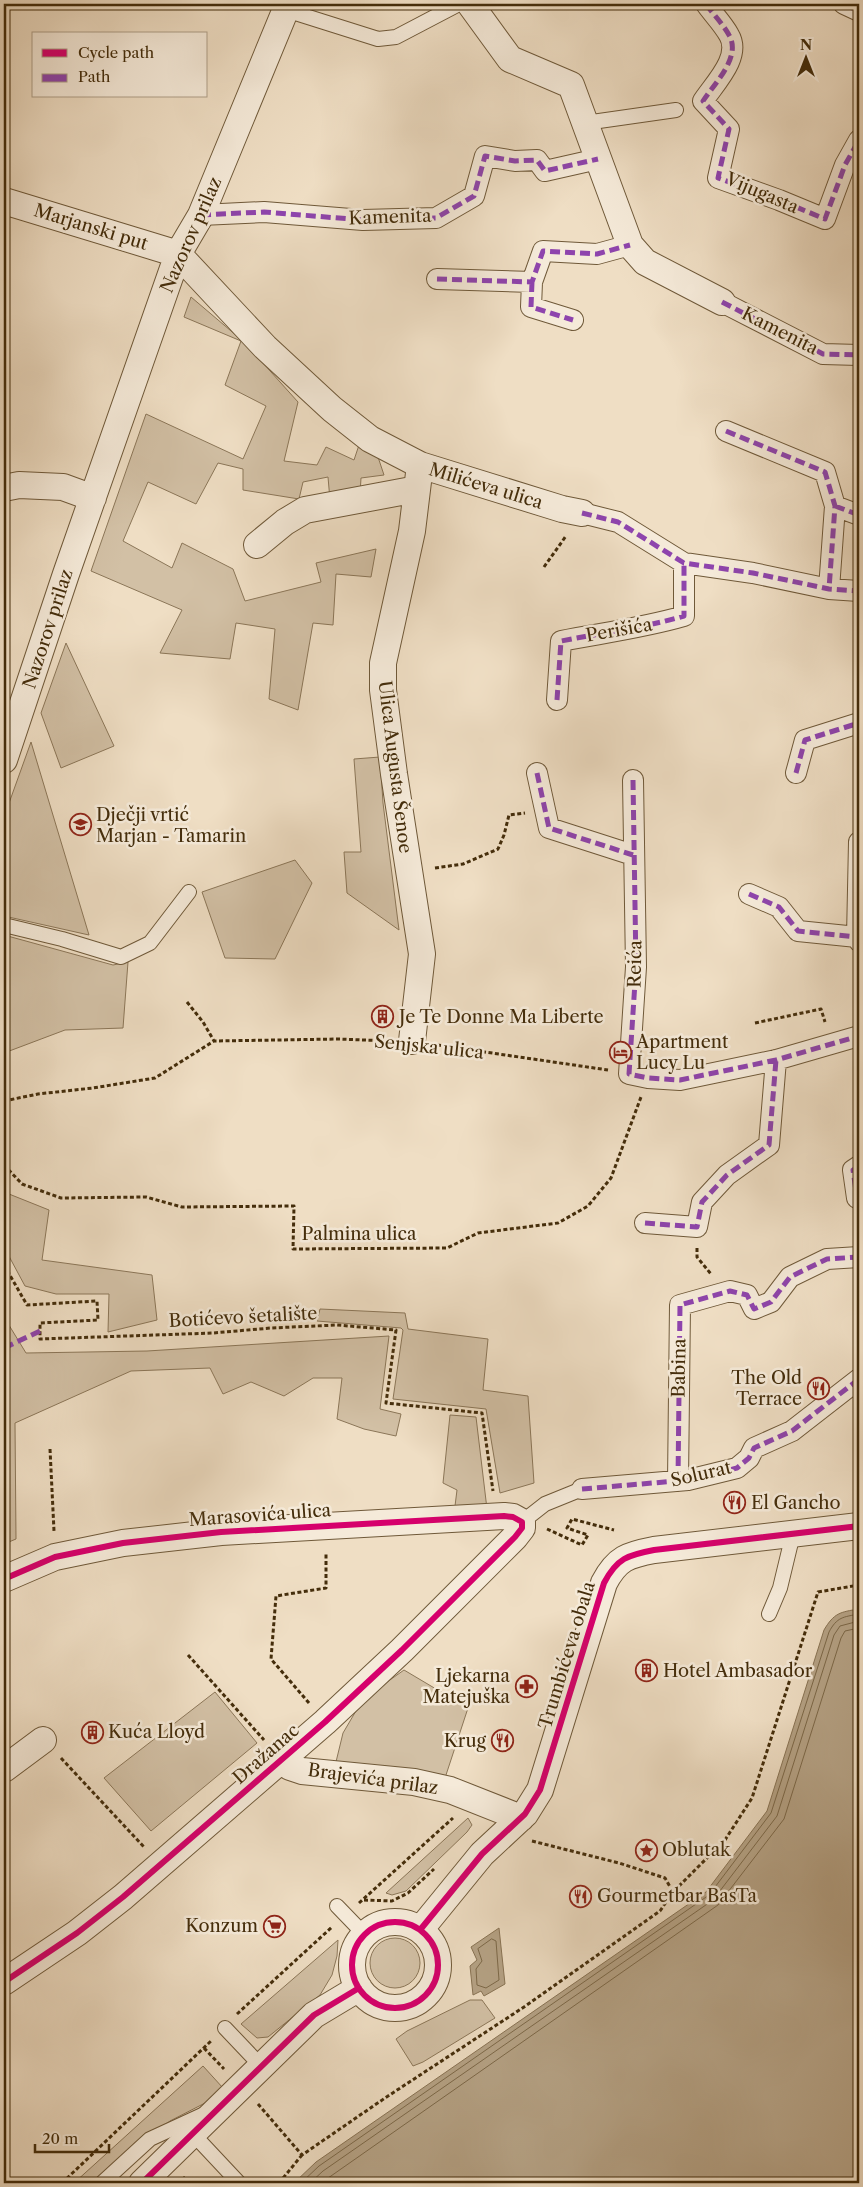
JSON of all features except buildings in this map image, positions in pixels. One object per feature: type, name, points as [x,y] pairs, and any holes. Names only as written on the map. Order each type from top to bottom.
[{"type":"street","name":"Kamenita","points":[[470,4],[510,59],[571,85],[630,245],[645,262],[823,354],[859,355]]},
{"type":"street","name":"Vijugasta","points":[[706,4],[730,37],[732,48],[729,63],[702,101],[729,129],[718,178],[825,219],[845,165],[859,140]]},
{"type":"street","points":[[844,4],[859,11]]},
{"type":"street","name":"Nazorov prilaz","points":[[4,760],[178,254],[201,215],[281,6]]},
{"type":"street","name":"Kamenita","points":[[201,215],[264,212],[363,220],[436,218],[474,196],[485,156],[515,161],[538,160],[545,171],[598,159]]},
{"type":"street","name":"Marjanski put","points":[[4,201],[178,254]]},
{"type":"street","points":[[573,320],[531,307],[532,282],[543,251],[597,254],[630,245]]},
{"type":"street","name":"Milićeva ulica","points":[[178,254],[266,347],[332,409],[418,477],[618,522],[684,563],[753,573],[829,589],[859,591]]},
{"type":"street","points":[[437,279],[532,282]]},
{"type":"street","points":[[726,431],[825,472],[835,506],[829,589]]},
{"type":"street","points":[[258,545],[285,522],[305,510],[418,477]]},
{"type":"street","name":"Ulica Augusta Šenoe","points":[[412,1041],[422,954],[383,690],[383,663],[412,531],[418,477]]},
{"type":"street","points":[[4,488],[19,485],[63,487],[93,498]]},
{"type":"street","points":[[835,506],[859,515]]},
{"type":"street","name":"Perišića","points":[[557,700],[561,641],[610,631],[646,627],[684,616],[684,563]]},
{"type":"street","points":[[796,773],[805,740],[859,723]]},
{"type":"street","points":[[538,773],[549,828],[633,855]]},
{"type":"street","name":"Reića","points":[[633,780],[638,1076]]},
{"type":"street","points":[[748,894],[779,907],[798,931],[858,939],[859,842]]},
{"type":"street","points":[[638,1076],[680,1080],[776,1060],[859,1036]]},
{"type":"street","points":[[645,1223],[698,1227],[702,1202],[727,1175],[769,1144],[776,1060]]},
{"type":"street","points":[[859,1166],[853,1170],[857,1198],[859,1197]]},
{"type":"street","points":[[730,1291],[747,1295],[754,1309],[771,1302],[790,1277],[827,1259],[859,1257]]},
{"type":"street","name":"Babina","points":[[678,1482],[680,1305],[730,1291]]},
{"type":"street","name":"Solurat","points":[[582,1489],[678,1482],[737,1468],[748,1458],[754,1448],[792,1431],[859,1378]]},
{"type":"street","name":"Marasovića ulica","points":[[4,1579],[55,1557],[123,1543],[221,1532],[504,1516],[512,1516],[522,1522]]},
{"type":"street","name":"Dražanac","points":[[4,1982],[77,1933],[123,1897],[160,1864],[275,1752],[343,1707],[515,1537],[522,1528],[522,1522]]},
{"type":"street","name":"Trumbićeva obala","points":[[420,1930],[482,1854],[523,1828],[540,1790],[599,1598],[611,1568],[620,1560],[634,1554],[654,1550],[859,1526]]},
{"type":"street","points":[[4,1769],[43,1740]]},
{"type":"street","name":"Brajevića prilaz","points":[[275,1752],[290,1767],[302,1771],[414,1782],[450,1790],[523,1828]]},
{"type":"street","points":[[398,1922],[410,1924],[420,1930],[430,1939],[436,1951],[438,1965],[436,1978],[425,1995],[407,2006],[394,2007],[381,2005],[368,1998],[359,1988],[352,1966],[354,1955],[365,1935],[374,1927],[385,1923],[398,1922]]},
{"type":"street","points":[[142,2183],[194,2135],[314,2015],[359,1988]]},
{"type":"lane","points":[[281,6],[378,39],[396,36],[459,4]]},
{"type":"lane","points":[[585,123],[676,110]]},
{"type":"lane","points":[[4,925],[62,938],[121,957],[150,943],[190,892]]},
{"type":"lane","name":"Solurat","points":[[522,1522],[546,1504],[582,1489]]},
{"type":"lane","points":[[769,1614],[780,1588],[793,1534]]},
{"type":"lane","points":[[337,1906],[365,1935]]},
{"type":"lane","points":[[225,2028],[262,2067]]},
{"type":"lane","points":[[102,2183],[150,2139],[223,2106]]},
{"type":"lane","points":[[194,2135],[239,2183]]},
{"type":"path","points":[[544,567],[582,513]]},
{"type":"path","points":[[409,872],[463,864],[498,849],[509,815],[545,810]]},
{"type":"path","points":[[4,1101],[38,1094],[93,1088],[155,1078],[214,1041],[203,1022],[187,1002]]},
{"type":"path","points":[[755,1023],[821,1009],[831,1043]]},
{"type":"path","points":[[698,1227],[697,1257],[716,1280],[730,1291]]},
{"type":"path","points":[[50,1449],[55,1557]]},
{"type":"path","points":[[554,1532],[582,1545],[588,1535],[567,1528],[572,1519],[614,1530]]},
{"type":"path","points":[[313,1707],[270,1658],[276,1596],[326,1588],[326,1525]]},
{"type":"path","points":[[280,2183],[302,2155],[384,2098],[524,2007],[660,1911],[672,1892],[725,1840],[752,1798],[818,1592],[859,1585]]},
{"type":"path","points":[[188,1655],[275,1752]]},
{"type":"path","points":[[43,1740],[160,1864]]},
{"type":"path","points":[[523,1828],[665,1878],[672,1892]]},
{"type":"path","points":[[363,1900],[392,1901],[408,1893],[434,1869]]},
{"type":"path","points":[[62,2183],[214,2038]]},
{"type":"path","points":[[204,2048],[229,2074]]},
{"type":"path","points":[[254,2101],[302,2155]]},
{"type":"shaded area","points":[[191,297],[244,342],[298,402],[284,461],[317,465],[326,447],[354,460],[359,445],[378,457],[384,475],[361,478],[360,494],[330,500],[328,477],[303,482],[299,499],[243,490],[243,469],[218,463],[196,504],[148,482],[123,541],[172,568],[182,543],[233,569],[245,601],[321,582],[316,563],[376,549],[371,577],[336,574],[333,625],[313,623],[298,710],[269,699],[275,629],[236,623],[230,659],[160,653],[182,610],[91,571],[146,414],[243,459],[266,406],[225,385],[241,341],[184,317]]},
{"type":"shaded area","points":[[66,643],[114,746],[61,768],[41,713]]},
{"type":"shaded area","points":[[31,742],[89,935],[4,916],[4,817]]},
{"type":"shaded area","points":[[380,757],[383,803],[399,930],[347,893],[344,852],[361,852],[354,759]]},
{"type":"shaded area","points":[[295,860],[312,883],[275,959],[225,958],[202,892]]},
{"type":"shaded area","points":[[4,935],[113,965],[128,962],[123,1028],[65,1030],[4,1053]]},
{"type":"shaded area","points":[[4,1188],[9,1194],[49,1210],[42,1260],[152,1275],[157,1320],[108,1332],[109,1294],[56,1294],[25,1286],[4,1247]]},
{"type":"shaded area","points":[[320,1309],[405,1313],[408,1329],[488,1339],[483,1390],[528,1396],[534,1483],[500,1493],[486,1409],[393,1399],[403,1330],[401,1328],[317,1321]]},
{"type":"shaded area","points":[[4,1317],[26,1353],[147,1351],[389,1336],[380,1409],[401,1414],[396,1436],[364,1429],[337,1419],[342,1378],[313,1378],[284,1396],[251,1382],[223,1394],[210,1368],[131,1371],[15,1423],[16,1539],[4,1544]]},
{"type":"shaded area","points":[[450,1415],[476,1417],[487,1509],[454,1514],[457,1490],[443,1483]]},
{"type":"shaded area","points":[[404,1670],[468,1708],[445,1778],[335,1766],[343,1733],[363,1699]]},
{"type":"shaded area","points":[[215,1692],[257,1743],[151,1831],[104,1778]]},
{"type":"shaded area","points":[[468,1818],[472,1825],[467,1832],[406,1891],[392,1895],[386,1893]]},
{"type":"shaded area","points":[[395,1938],[405,1940],[413,1945],[418,1953],[420,1963],[418,1973],[413,1981],[405,1986],[395,1988],[385,1986],[377,1981],[372,1973],[370,1963],[372,1953],[377,1945],[385,1940]]},
{"type":"shaded area","points":[[338,1940],[337,1956],[332,1975],[320,1995],[268,2037],[257,2038],[241,2024]]},
{"type":"shaded area","points":[[470,2000],[482,2000],[495,2018],[423,2062],[413,2066],[396,2039],[407,2031]]},
{"type":"shaded area","points":[[203,2066],[223,2088],[207,2102],[170,2121],[93,2183],[74,2183]]},
{"type":"water","points":[[859,1609],[859,2183],[294,2183],[316,2162],[706,1892],[767,1811],[824,1630],[838,1614]]},
{"type":"water","points":[[499,1928],[505,1984],[484,1996],[481,1991],[473,1995],[470,1966],[477,1960],[471,1947]]},
{"type":"marked path","points":[[706,4],[727,31],[732,43],[732,52],[725,70],[703,101],[729,129],[718,178],[825,219],[845,165],[859,140]]},
{"type":"marked path","points":[[844,4],[859,11]]},
{"type":"marked path","points":[[201,215],[264,212],[363,220],[436,218],[474,196],[485,156],[515,161],[537,160],[545,171],[598,159]]},
{"type":"marked path","points":[[437,279],[532,282],[543,251],[597,254],[630,245]]},
{"type":"marked path","points":[[532,282],[531,307],[573,320]]},
{"type":"marked path","points":[[722,302],[823,354],[859,355]]},
{"type":"marked path","points":[[726,431],[825,472],[835,506],[829,589]]},
{"type":"marked path","points":[[835,506],[859,515]]},
{"type":"marked path","points":[[582,513],[618,522],[684,563],[753,573],[829,589],[859,591]]},
{"type":"marked path","points":[[557,700],[561,641],[638,627],[684,616],[684,563]]},
{"type":"marked path","points":[[796,773],[805,740],[859,723]]},
{"type":"marked path","points":[[537,773],[549,828],[633,855]]},
{"type":"marked path","points":[[633,780],[636,967],[629,1074],[648,1078],[680,1080],[776,1060],[859,1036]]},
{"type":"marked path","points":[[859,842],[857,937],[859,941]]},
{"type":"marked path","points":[[749,894],[779,907],[798,931],[857,937]]},
{"type":"marked path","points":[[645,1223],[697,1227],[702,1202],[727,1175],[769,1145],[776,1060]]},
{"type":"marked path","points":[[859,1166],[853,1170],[857,1198],[859,1197]]},
{"type":"marked path","points":[[678,1481],[680,1305],[730,1291],[747,1295],[754,1309],[771,1302],[790,1277],[827,1259],[859,1257]]},
{"type":"marked path","points":[[4,1348],[40,1331]]},
{"type":"marked path","points":[[582,1489],[688,1480],[737,1468],[749,1458],[754,1448],[792,1431],[859,1379]]},
{"type":"cycle path","points":[[4,1579],[55,1557],[123,1543],[221,1532],[504,1516],[513,1517],[522,1522],[522,1528],[515,1537],[402,1650],[325,1722],[123,1897],[77,1933],[4,1982]]},
{"type":"cycle path","points":[[420,1930],[482,1854],[525,1814],[540,1790],[604,1583],[619,1563],[630,1556],[654,1550],[859,1526]]},
{"type":"cycle path","points":[[395,1922],[411,1926],[425,1935],[434,1949],[438,1965],[434,1981],[425,1995],[411,2004],[395,2008],[379,2004],[365,1995],[356,1981],[352,1965],[356,1949],[365,1935],[379,1926],[395,1922]]},
{"type":"cycle path","points":[[142,2183],[314,2015],[359,1988]]},
{"type":"place","name":"Dječji vrtić Marjan - Tamarin","points":[[80,825]]},
{"type":"place","name":"Je Te Donne Ma Liberte","points":[[383,1017]]},
{"type":"place","name":"Apartment Lucy Lu","points":[[620,1052]]},
{"type":"place","name":"The Old Terrace","points":[[818,1388]]},
{"type":"place","name":"El Gancho","points":[[735,1503]]},
{"type":"place","name":"Hotel Ambasador","points":[[647,1671]]},
{"type":"place","name":"Ljekarna Matejuška","points":[[526,1686]]},
{"type":"place","name":"Kuća Lloyd","points":[[92,1732]]},
{"type":"place","name":"Krug","points":[[502,1741]]},
{"type":"place","name":"Oblutak","points":[[646,1850]]},
{"type":"place","name":"Gourmetbar BasTa","points":[[581,1896]]},
{"type":"place","name":"Konzum","points":[[274,1926]]}]
